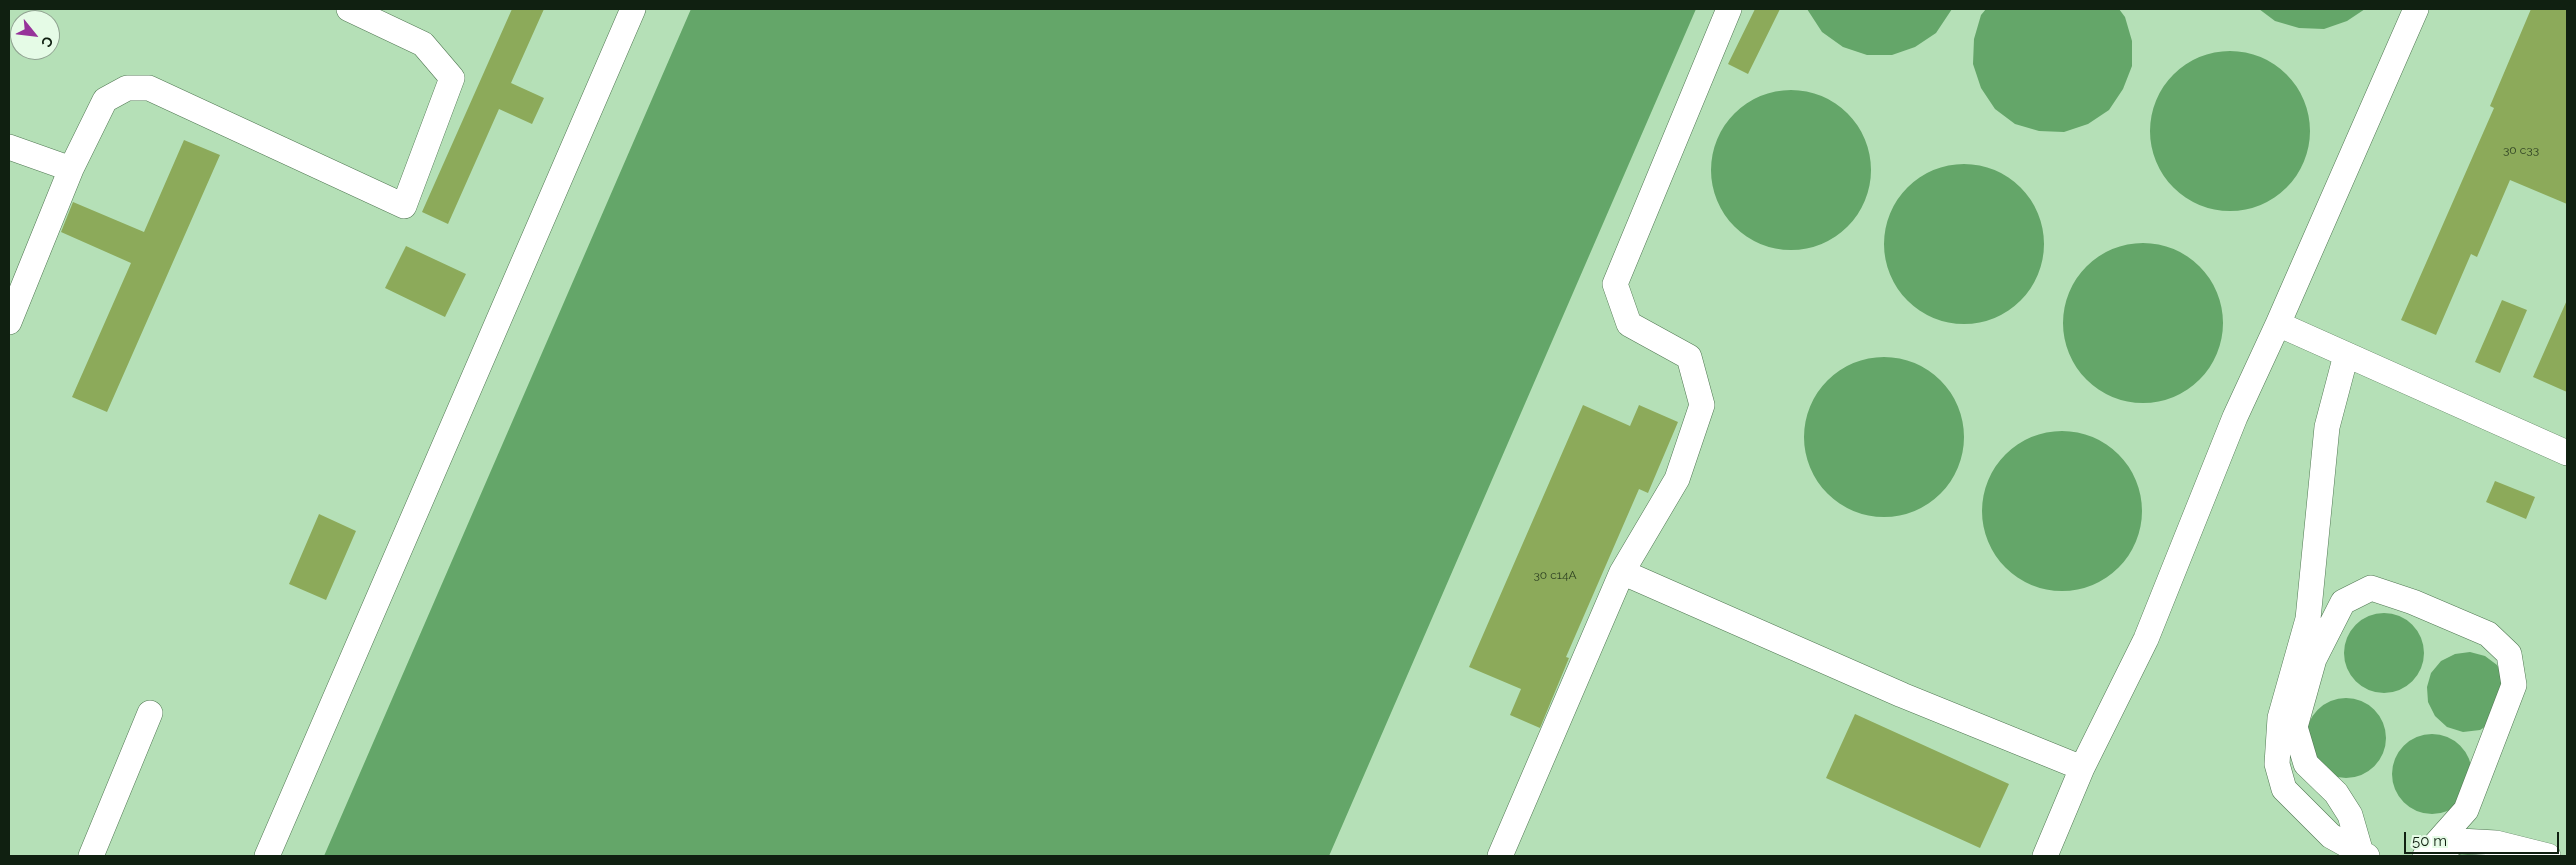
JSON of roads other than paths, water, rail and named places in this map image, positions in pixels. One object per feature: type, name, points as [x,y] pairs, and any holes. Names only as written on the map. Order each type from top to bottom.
[{"type":"lane","points":[[9,322],[71,169],[105,100],[126,88],[149,88],[404,206],[452,78],[423,44],[348,9]]},
{"type":"lane","points":[[267,856],[633,9]]},
{"type":"lane","points":[[1500,856],[1622,572],[1677,479],[1702,405],[1689,357],[1629,324],[1615,284],[1730,9]]},
{"type":"lane","points":[[2045,856],[2082,768],[2146,639],[2236,417],[2416,9]]},
{"type":"lane","points":[[9,147],[71,169]]},
{"type":"lane","points":[[2278,324],[2567,453]]},
{"type":"lane","points":[[2346,355],[2327,427],[2308,619],[2280,718],[2277,764],[2284,789],[2331,836],[2364,855]]},
{"type":"lane","points":[[1622,572],[1902,695],[2082,768]]},
{"type":"lane","points":[[2364,855],[2350,815],[2336,793],[2306,764],[2295,727],[2314,659],[2343,602],[2370,588],[2413,602],[2488,634],[2509,654],[2514,685],[2466,810],[2427,855]]},
{"type":"lane","points":[[91,856],[150,713]]},
{"type":"lane","points":[[2427,855],[2459,841],[2496,843],[2548,856]]}]
